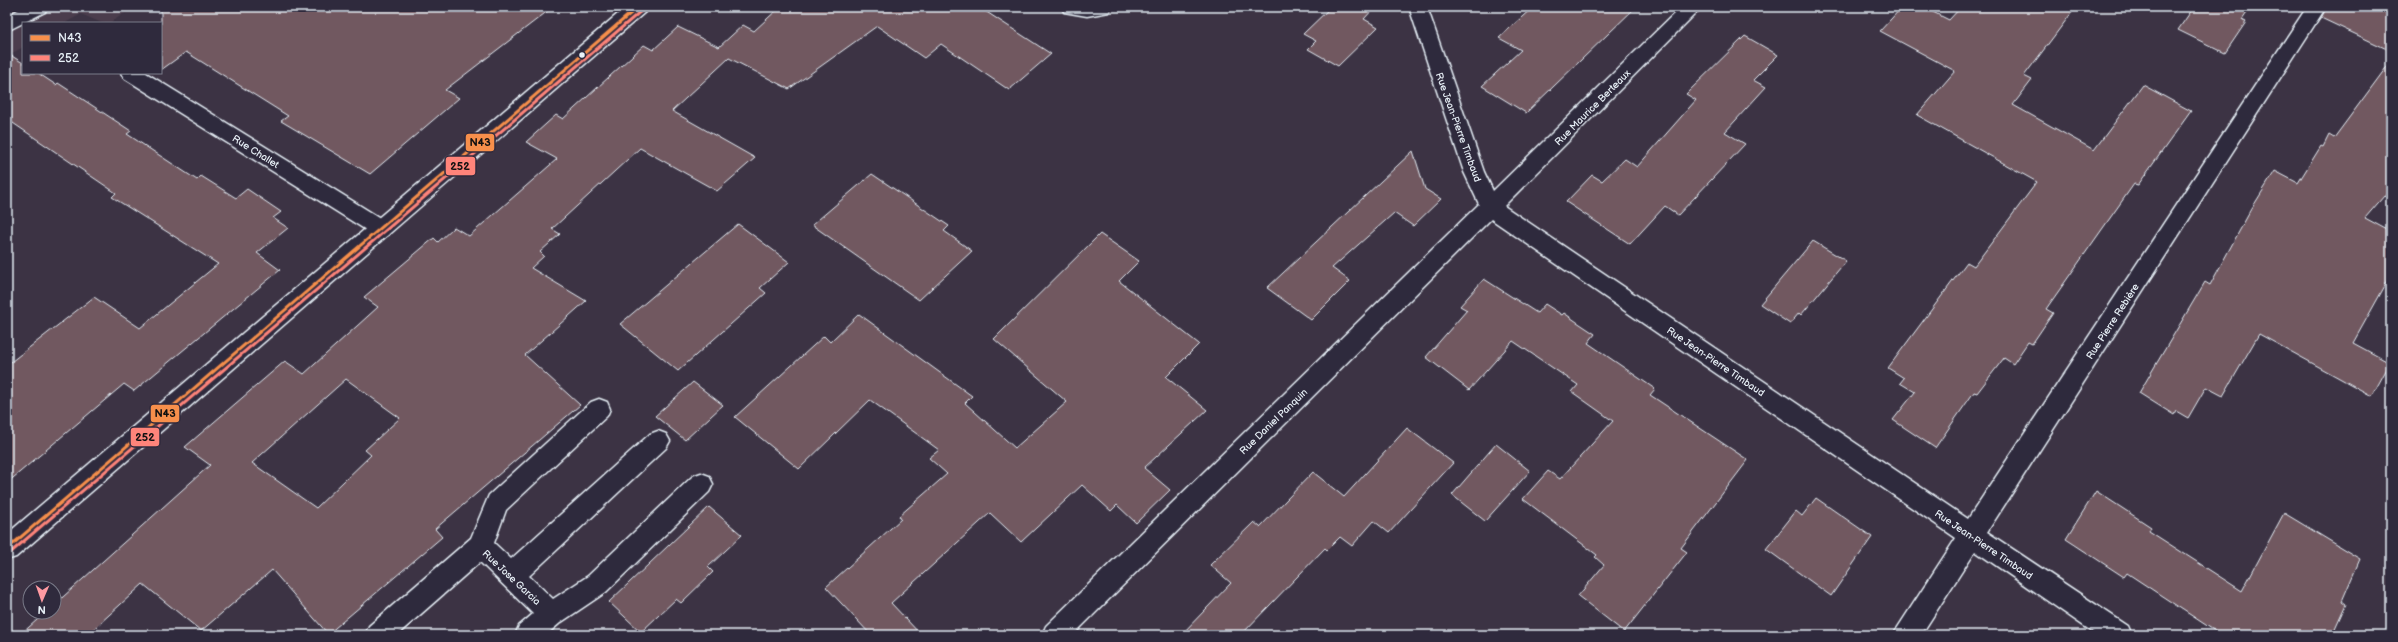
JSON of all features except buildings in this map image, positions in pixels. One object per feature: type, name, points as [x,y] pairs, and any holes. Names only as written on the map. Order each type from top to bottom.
[{"type":"street","points":[[7,24],[38,7]]},
{"type":"street","points":[[7,549],[638,7]]},
{"type":"street","points":[[1071,7],[1087,9],[1102,7]]},
{"type":"street","name":"Rue Jean-Pierre Timbaud","points":[[1418,7],[1474,172],[1491,208],[2119,635]]},
{"type":"street","name":"Rue Maurice Berteaux","points":[[1491,208],[1693,7]]},
{"type":"street","name":"Rue Pierre Rebière","points":[[1906,635],[2317,7]]},
{"type":"street","name":"Rue Challet","points":[[133,74],[381,229]]},
{"type":"street","name":"Rue Daniel Panquin","points":[[1055,635],[1491,208]]},
{"type":"street","points":[[480,546],[497,503],[599,409]]},
{"type":"street","points":[[511,576],[658,441]]},
{"type":"street","points":[[528,635],[551,614],[597,584],[701,484]]},
{"type":"street","name":"Rue Jose Garcia","points":[[378,635],[480,546],[551,614]]},
{"type":"shaded area","points":[[7,7],[133,7],[111,22],[100,22],[81,14],[67,22],[22,22],[22,48],[7,56]]},
{"type":"transit line","name":"N43","points":[[7,549],[638,7]]},
{"type":"transit line","name":"252","points":[[10,553],[641,11]]}]
